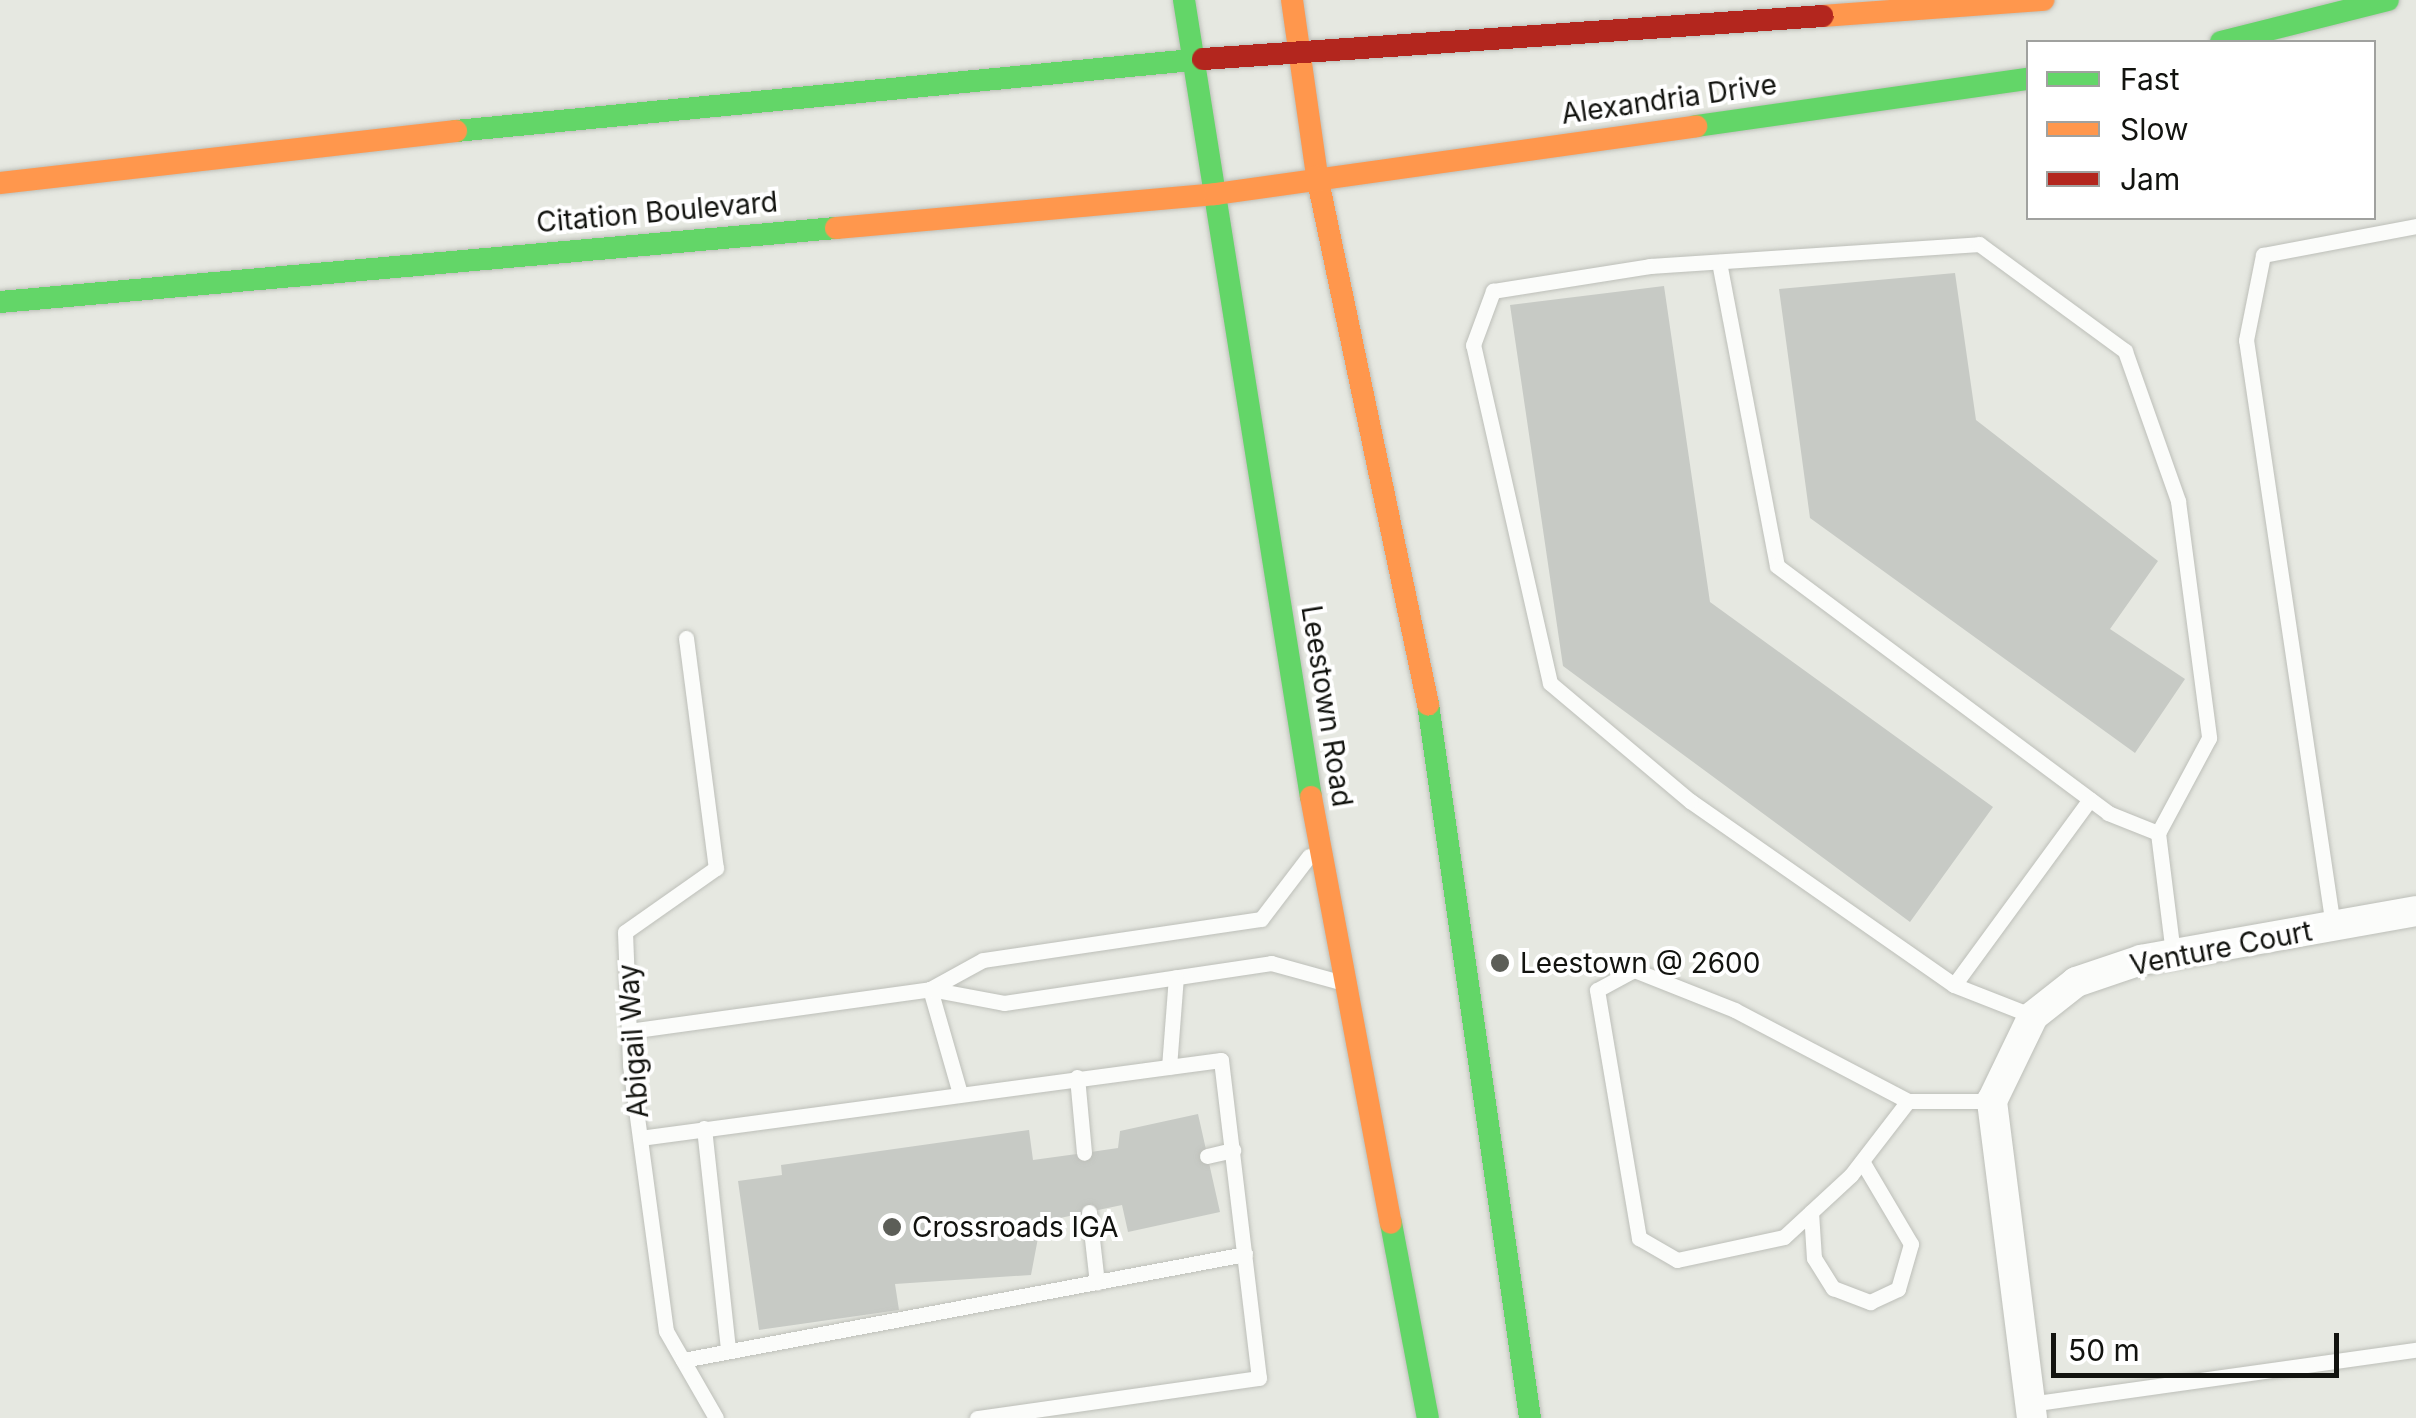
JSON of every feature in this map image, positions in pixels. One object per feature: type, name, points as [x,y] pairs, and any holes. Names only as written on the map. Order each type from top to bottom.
[{"type":"main road","name":"Leestown Road","points":[[1184,0],[1318,841],[1428,1418]]},
{"type":"main road","points":[[1292,0],[1318,176],[1424,676],[1530,1418]]},
{"type":"main road","points":[[0,183],[135,162],[1194,60],[1299,56],[2043,0]]},
{"type":"main road","points":[[2229,40],[2388,0]]},
{"type":"main road","name":"Alexandria Drive","points":[[1318,176],[2026,78]]},
{"type":"main road","name":"Citation Boulevard","points":[[0,302],[1214,194],[1318,176]]},
{"type":"street","name":"Venture Court","points":[[1992,1101],[2033,1016],[2076,982],[2173,954],[2416,911]]},
{"type":"street","points":[[1992,1101],[2031,1411]]},
{"type":"lane","points":[[2333,926],[2246,340],[2263,255],[2416,226]]},
{"type":"lane","points":[[2033,1016],[1954,985],[1690,801],[1550,684],[1473,344],[1492,292],[1719,262],[1979,244],[2125,352],[2178,502],[2209,738],[2158,833],[2173,954]]},
{"type":"lane","points":[[1719,262],[1777,566],[2090,799],[2158,833]]},
{"type":"lane","name":"Abigail Way","points":[[686,638],[716,868],[625,932],[629,1031],[640,1138],[666,1330],[716,1418]]},
{"type":"lane","points":[[1954,985],[2090,799]]},
{"type":"lane","points":[[930,989],[983,960],[1261,919],[1318,841]]},
{"type":"lane","points":[[629,1031],[930,989],[1004,1003],[1271,963],[1346,984]]},
{"type":"lane","points":[[1908,1101],[1862,1160],[1784,1237],[1677,1260],[1639,1238],[1598,990],[1634,970],[1736,1010],[1908,1101],[1992,1101]]},
{"type":"lane","points":[[1169,1067],[1176,977]]},
{"type":"lane","points":[[930,989],[959,1090]]},
{"type":"lane","points":[[640,1138],[959,1090],[1222,1060],[1259,1378],[976,1418]]},
{"type":"lane","points":[[1077,1078],[1084,1153]]},
{"type":"lane","points":[[704,1128],[728,1350]]},
{"type":"lane","points":[[1207,1156],[1233,1150]]},
{"type":"lane","points":[[1811,1212],[1814,1258],[1832,1288],[1870,1302],[1898,1288],[1911,1244],[1862,1160]]},
{"type":"lane","points":[[1089,1212],[1097,1283]]},
{"type":"lane","points":[[683,1360],[1244,1254]]},
{"type":"lane","points":[[2031,1411],[2416,1350]]},
{"type":"building","points":[[1955,273],[1976,420],[2158,561],[2110,629],[2185,679],[2135,753],[1810,518],[1779,289]]},
{"type":"building","points":[[1664,286],[1710,602],[1993,807],[1910,922],[1563,666],[1510,305]]},
{"type":"building","name":"Crossroads IGA","points":[[1198,1114],[1220,1212],[1128,1232],[1122,1205],[1041,1222],[1031,1275],[895,1284],[899,1310],[759,1330],[738,1181],[782,1175],[781,1165],[1029,1130],[1033,1160],[1084,1153],[1118,1148],[1120,1131]]},
{"type":"traffic: fast","points":[[1184,0],[1311,797]]},
{"type":"traffic: fast","points":[[2229,40],[2388,0]]},
{"type":"traffic: fast","points":[[456,131],[1203,59]]},
{"type":"traffic: fast","points":[[1696,126],[2026,79]]},
{"type":"traffic: fast","points":[[0,302],[836,228]]},
{"type":"traffic: fast","points":[[1428,704],[1530,1418]]},
{"type":"traffic: fast","points":[[1391,1223],[1428,1418]]},
{"type":"traffic: slow","points":[[1292,0],[1317,176],[1428,704]]},
{"type":"traffic: slow","points":[[1823,16],[2043,0]]},
{"type":"traffic: slow","points":[[836,228],[1215,194],[1696,126]]},
{"type":"traffic: slow","points":[[0,183],[456,131]]},
{"type":"traffic: slow","points":[[1311,797],[1391,1223]]},
{"type":"traffic: jam","points":[[1203,59],[1823,16]]},
{"type":"place","name":"Leestown @ 2600","points":[[1500,963]]},
{"type":"place","name":"Crossroads IGA","points":[[892,1227]]}]
